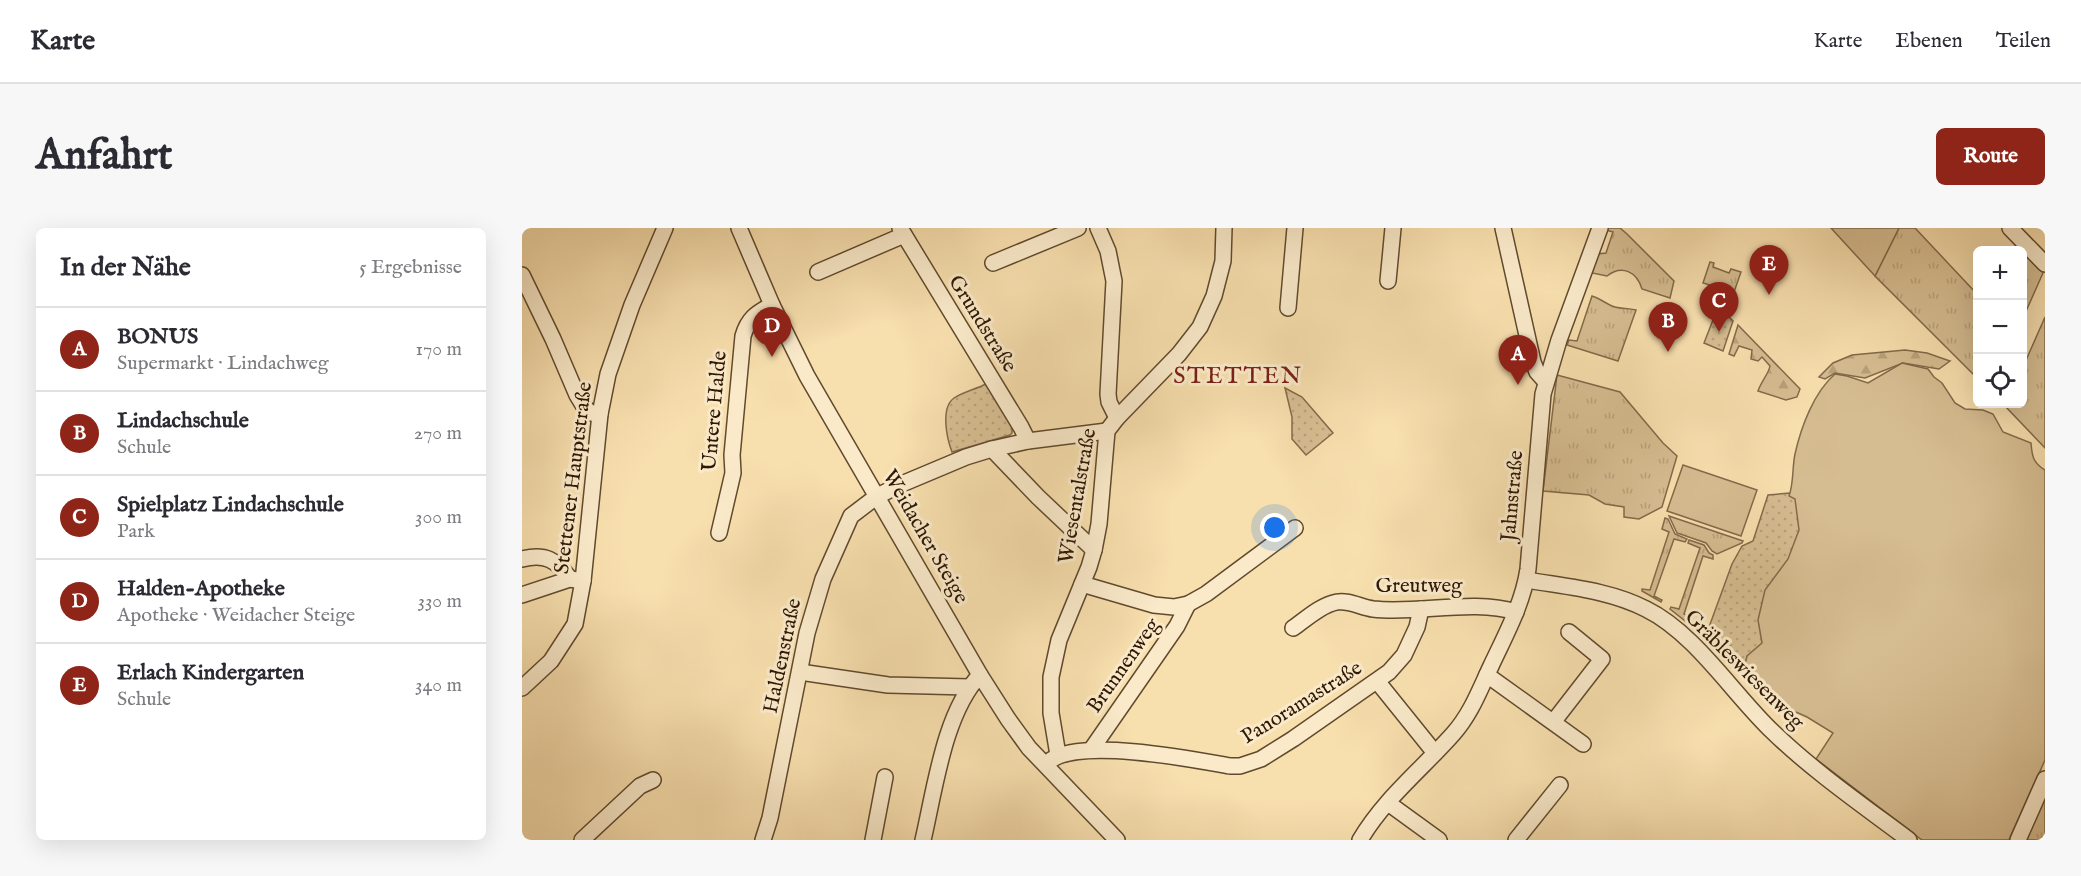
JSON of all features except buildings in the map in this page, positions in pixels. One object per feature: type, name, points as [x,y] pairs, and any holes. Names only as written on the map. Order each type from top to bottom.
[{"type":"street","name":"Stettener Hauptstraße","points":[[522,688],[551,662],[571,632],[579,607],[577,580],[600,414],[608,374],[620,335],[665,228]]},
{"type":"street","name":"Weidacher Steige","points":[[739,228],[772,305],[807,376],[980,675],[1008,719],[1045,765],[1117,840]]},
{"type":"street","points":[[993,263],[1078,228]]},
{"type":"street","name":"Wiesentalstraße","points":[[1058,755],[1051,713],[1051,677],[1059,640],[1094,550],[1099,524],[1107,431],[1117,418],[1107,394],[1114,281],[1108,251],[1098,228]]},
{"type":"street","points":[[1117,418],[1179,354],[1200,327],[1214,296],[1223,261],[1224,228]]},
{"type":"street","points":[[1288,308],[1295,228]]},
{"type":"street","points":[[1388,281],[1393,228]]},
{"type":"street","points":[[1503,228],[1533,362],[1537,372],[1546,382]]},
{"type":"street","name":"Jahnstraße","points":[[1360,840],[1388,803],[1464,720],[1516,612],[1527,580],[1540,422],[1546,382],[1600,228]]},
{"type":"street","points":[[2010,228],[2045,264]]},
{"type":"street","points":[[818,272],[902,231]]},
{"type":"street","name":"Grundstraße","points":[[902,231],[1028,441]]},
{"type":"street","points":[[522,275],[581,403],[591,413],[600,414]]},
{"type":"street","name":"Untere Halde","points":[[719,533],[733,473],[732,455],[743,336],[747,322],[754,315],[772,305]]},
{"type":"street","name":"Haldenstraße","points":[[763,840],[770,818],[807,633],[817,595],[851,516],[876,497],[928,472],[992,448],[1107,431]]},
{"type":"street","points":[[992,448],[1038,497],[1094,550]]},
{"type":"street","name":"Brunnenweg","points":[[1082,584],[1154,605],[1174,607],[1188,604],[1206,594],[1295,528]]},
{"type":"street","name":"Stettener Hauptstraße","points":[[522,559],[530,557],[552,560],[560,564],[577,580]]},
{"type":"street","points":[[522,595],[577,580]]},
{"type":"street","name":"Gräbleswiesenweg","points":[[1527,580],[1612,595],[1662,617],[1687,638],[1773,733],[1909,840]]},
{"type":"street","name":"Greutweg","points":[[1293,628],[1321,609],[1341,601],[1370,608],[1492,607],[1516,612]]},
{"type":"street","name":"Brunnenweg","points":[[1091,750],[1178,626],[1188,604]]},
{"type":"street","name":"Panoramastraße","points":[[1058,755],[1091,750],[1138,753],[1230,766],[1240,766],[1261,759],[1389,672],[1404,655],[1417,627],[1422,609]]},
{"type":"street","points":[[1554,721],[1602,659],[1569,632]]},
{"type":"street","points":[[800,672],[888,685],[969,687]]},
{"type":"street","points":[[923,840],[949,728],[961,700],[980,675]]},
{"type":"street","points":[[1486,675],[1554,721],[1583,744]]},
{"type":"street","points":[[1377,681],[1435,753]]},
{"type":"street","points":[[1045,765],[1058,755]]},
{"type":"street","points":[[873,840],[885,777]]},
{"type":"street","points":[[2018,840],[2045,778]]},
{"type":"street","points":[[582,840],[640,786],[653,780]]},
{"type":"street","points":[[1516,840],[1560,785]]},
{"type":"street","points":[[1388,803],[1439,840]]},
{"type":"green space","points":[[1606,228],[1620,228],[1674,281],[1670,298],[1642,289],[1633,274],[1623,270],[1607,276],[1592,273],[1597,254],[1606,253],[1613,232]]},
{"type":"green space","points":[[1831,228],[1899,228],[1875,276]]},
{"type":"green space","points":[[1899,228],[1915,228],[1973,290],[1973,374],[1875,276]]},
{"type":"green space","points":[[2027,256],[2043,273],[2027,309]]},
{"type":"green space","points":[[1710,262],[1714,263],[1713,267],[1729,273],[1731,269],[1741,272],[1734,292],[1703,283]]},
{"type":"green space","points":[[1592,296],[1615,307],[1636,310],[1618,361],[1567,345],[1569,340],[1577,341]]},
{"type":"green space","points":[[1721,309],[1733,321],[1723,351],[1704,343],[1713,320],[1717,321]]},
{"type":"green space","points":[[2045,317],[2045,448],[2007,408],[2027,408],[2027,358]]},
{"type":"green space","points":[[1738,325],[1800,389],[1797,397],[1786,400],[1758,391],[1770,366],[1762,357],[1758,361],[1751,359],[1752,350],[1739,346],[1734,356],[1729,354]]},
{"type":"green space","points":[[1905,350],[1927,353],[1950,361],[1939,369],[1903,363],[1865,378],[1835,373],[1825,379],[1819,377],[1833,363],[1852,355]]},
{"type":"green space","points":[[1902,363],[1928,369],[1942,383],[1955,403],[1965,409],[1983,410],[1993,414],[2003,432],[2031,443],[2034,459],[2045,470],[2045,760],[2009,840],[1922,840],[1816,759],[1833,733],[1807,717],[1771,701],[1743,672],[1747,656],[1762,643],[1758,620],[1765,590],[1788,559],[1799,530],[1795,499],[1789,496],[1798,444],[1815,400],[1827,381],[1835,374],[1868,383]]},
{"type":"green space","points":[[1557,375],[1620,392],[1663,443],[1677,456],[1662,507],[1639,519],[1624,517],[1624,507],[1605,504],[1589,495],[1543,491]]},
{"type":"green space","points":[[986,384],[1012,426],[1012,433],[952,452],[946,424],[947,409],[950,403],[954,398]]},
{"type":"green space","points":[[1285,388],[1302,397],[1333,433],[1306,455],[1292,439],[1292,417]]},
{"type":"green space","points":[[1683,465],[1757,490],[1741,536],[1667,511]]},
{"type":"green space","points":[[1790,493],[1798,496],[1801,532],[1770,640],[1749,657],[1743,671],[1724,660],[1705,638],[1732,564],[1742,546],[1753,541],[1768,495]]},
{"type":"green space","points":[[1669,516],[1743,541],[1717,554],[1706,543],[1677,533]]},
{"type":"green space","points":[[1665,518],[1668,519],[1675,534],[1687,539],[1685,542],[1674,539],[1654,596],[1662,600],[1661,602],[1642,589],[1650,590],[1669,532],[1662,529]]},
{"type":"green space","points":[[1689,540],[1704,545],[1713,555],[1713,559],[1703,556],[1684,614],[1691,618],[1689,624],[1670,609],[1671,607],[1679,609],[1700,548],[1688,543]]},
{"type":"green space","points":[[2045,792],[2045,840],[2024,840]]},
{"type":"place","name":"Erlach Kindergarten","points":[[1769,295]]},
{"type":"place","name":"Spielplatz Lindachschule","points":[[1719,332]]},
{"type":"place","name":"Lindachschule","points":[[1668,352]]},
{"type":"place","name":"Halden-Apotheke","points":[[772,357]]},
{"type":"place","name":"BONUS","points":[[1518,385]]},
{"type":"district","name":"STETTEN","points":[[1238,376]]}]
